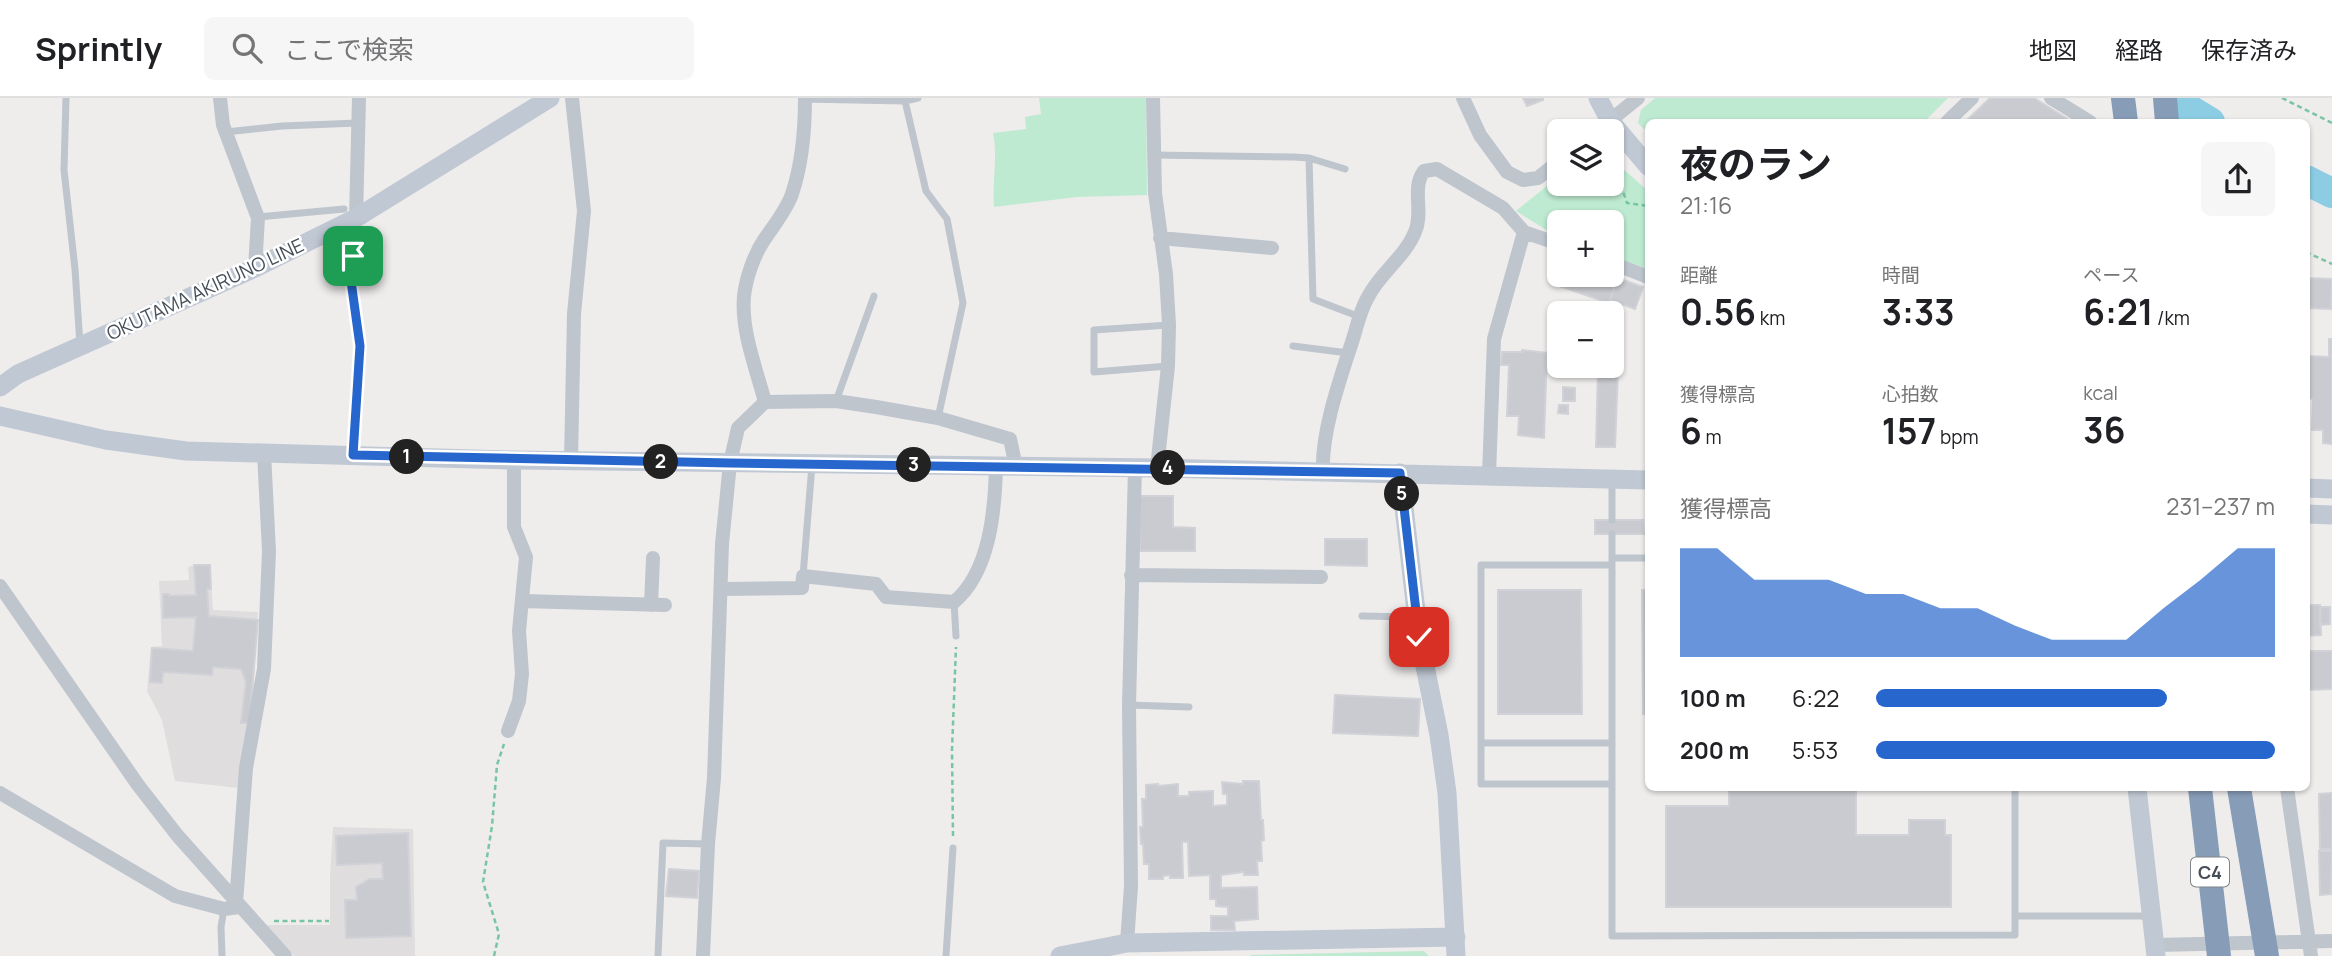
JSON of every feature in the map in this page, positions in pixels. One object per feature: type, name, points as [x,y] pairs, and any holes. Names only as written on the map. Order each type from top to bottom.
[{"type":"highway","points":[[2123,98],[2126,119]]},
{"type":"highway","points":[[2165,98],[2167,119]]},
{"type":"highway","name":"C4","points":[[2200,791],[2219,956]]},
{"type":"highway","name":"C4","points":[[2233,791],[2250,956]]},
{"type":"highway","points":[[2240,791],[2267,956]]},
{"type":"highway","points":[[2210,879],[2213,956]]},
{"type":"main road","name":"OKUTAMA AKIRUNO LINE","points":[[0,387],[18,374],[255,268],[550,98]]},
{"type":"main road","points":[[1598,98],[1602,119]]},
{"type":"main road","points":[[1624,145],[1645,163]]},
{"type":"main road","points":[[0,416],[93,438],[186,450],[514,460],[1157,468],[1645,480]]},
{"type":"main road","points":[[1060,956],[1127,943],[1225,949],[1456,946],[1447,793],[1439,735],[1416,617],[1400,473]]},
{"type":"main road","points":[[2310,488],[2332,489]]},
{"type":"main road","points":[[2310,514],[2332,515]]},
{"type":"main road","points":[[2137,791],[2152,916],[2160,948]]},
{"type":"street","points":[[219,98],[226,132],[258,218],[255,268]]},
{"type":"street","points":[[350,213],[359,98]]},
{"type":"street","points":[[571,460],[574,314],[584,211],[572,98]]},
{"type":"street","points":[[765,402],[745,325],[744,297],[762,243],[792,195],[805,123],[803,98]]},
{"type":"street","points":[[1153,98],[1155,193],[1166,274],[1169,325],[1168,366],[1157,468]]},
{"type":"street","points":[[1463,98],[1480,135],[1507,172],[1523,180],[1538,178],[1547,171]]},
{"type":"street","points":[[1612,119],[1638,98]]},
{"type":"street","points":[[1950,119],[1972,98]]},
{"type":"street","points":[[2051,98],[2085,119]]},
{"type":"street","points":[[1323,472],[1322,456],[1339,383],[1360,317],[1373,288],[1395,263],[1416,232],[1418,179],[1424,171],[1437,169],[1503,208],[1524,232],[1547,240]]},
{"type":"street","points":[[1489,475],[1494,339],[1524,232]]},
{"type":"street","points":[[1160,238],[1272,248]]},
{"type":"street","points":[[1624,268],[1645,276]]},
{"type":"street","points":[[703,956],[714,778],[722,544],[730,463],[738,428],[765,402],[836,401],[938,418],[1010,439],[1016,467]]},
{"type":"street","points":[[233,906],[247,768],[264,668],[268,551],[264,453]]},
{"type":"street","points":[[508,731],[519,701],[522,674],[519,631],[526,557],[514,527],[514,460]]},
{"type":"street","points":[[722,589],[802,588],[803,576],[876,584],[886,597],[954,602],[963,595],[980,564],[995,488],[996,466]]},
{"type":"street","points":[[1127,943],[1131,886],[1129,705],[1135,468]]},
{"type":"street","points":[[522,601],[658,605],[653,558]]},
{"type":"street","points":[[1131,575],[1321,577]]},
{"type":"street","points":[[0,586],[138,785],[233,906],[253,921],[285,956]]},
{"type":"street","points":[[2287,791],[2306,946]]},
{"type":"street","points":[[0,793],[175,896],[233,906]]},
{"type":"street","points":[[2160,948],[2306,946],[2332,941]]},
{"type":"lane","points":[[66,98],[64,170],[80,347]]},
{"type":"lane","points":[[803,98],[905,101],[918,98]]},
{"type":"lane","points":[[905,101],[926,191],[947,219],[963,303],[938,418]]},
{"type":"lane","points":[[226,132],[282,126],[359,123]]},
{"type":"lane","points":[[1154,155],[1309,158],[1345,169]]},
{"type":"lane","points":[[1309,158],[1312,299],[1360,317]]},
{"type":"lane","points":[[258,218],[350,213],[351,281],[360,346],[353,455]]},
{"type":"lane","points":[[836,401],[874,296]]},
{"type":"lane","points":[[1168,366],[1094,372],[1094,330],[1169,325]]},
{"type":"lane","points":[[1293,346],[1349,353]]},
{"type":"lane","points":[[803,576],[813,464]]},
{"type":"lane","points":[[1612,479],[1612,520]]},
{"type":"lane","points":[[1612,534],[1612,936],[2015,935],[2015,791]]},
{"type":"lane","points":[[1612,784],[1481,784],[1481,565],[1645,558]]},
{"type":"lane","points":[[954,602],[956,636]]},
{"type":"lane","points":[[1362,617],[1416,617]]},
{"type":"lane","points":[[1129,705],[1189,707]]},
{"type":"lane","points":[[1481,743],[1612,743]]},
{"type":"lane","points":[[657,956],[663,843],[708,844]]},
{"type":"lane","points":[[946,956],[953,848]]},
{"type":"lane","points":[[222,956],[221,927],[233,906]]},
{"type":"lane","points":[[2015,916],[2152,916]]},
{"type":"path","points":[[2282,98],[2332,124]]},
{"type":"path","points":[[1624,194],[1627,203],[1645,206]]},
{"type":"path","points":[[2310,254],[2332,264]]},
{"type":"path","points":[[953,848],[952,750],[956,636]]},
{"type":"path","points":[[494,956],[499,934],[483,882],[492,825],[497,765],[508,731]]},
{"type":"path","points":[[253,921],[329,921]]},
{"type":"shaded area","points":[[210,565],[213,610],[258,612],[253,698],[239,788],[175,781],[162,720],[147,691],[151,647],[162,646],[159,581],[189,580],[188,567]]},
{"type":"shaded area","points":[[333,827],[413,829],[415,956],[294,956],[265,925],[330,925]]},
{"type":"green space","points":[[1039,98],[1146,98],[1147,195],[1077,197],[994,207],[993,133],[1026,129],[1025,117],[1041,114]]},
{"type":"green space","points":[[1655,98],[1948,98],[1927,119],[1645,119],[1645,130],[1638,123],[1641,110]]},
{"type":"green space","points":[[1624,170],[1645,188],[1645,268],[1624,260],[1624,210],[1547,210],[1547,230],[1516,211],[1547,186],[1547,196],[1624,196]]},
{"type":"green space","points":[[1424,951],[1429,956],[1250,956],[1251,955]]},
{"type":"building","points":[[1523,98],[1543,98],[1543,100],[1527,106]]},
{"type":"building","points":[[1990,98],[2034,98],[2067,119],[1968,119]]},
{"type":"building","points":[[2310,278],[2332,279],[2331,309],[2310,308]]},
{"type":"building","points":[[1624,280],[1643,287],[1635,309],[1624,305],[1624,301],[1610,300],[1615,287],[1624,287]]},
{"type":"building","points":[[1562,287],[1615,287],[1610,301]]},
{"type":"building","points":[[2329,339],[2332,339],[2332,444],[2323,443],[2323,430],[2312,430],[2313,399],[2310,399],[2310,356],[2329,357]]},
{"type":"building","points":[[1502,352],[1547,353],[1544,438],[1518,435],[1519,416],[1507,416],[1509,365],[1501,365]]},
{"type":"building","points":[[1598,378],[1618,378],[1615,447],[1596,447]]},
{"type":"building","points":[[1563,387],[1575,388],[1575,401],[1563,401]]},
{"type":"building","points":[[1559,405],[1568,405],[1568,414],[1558,413]]},
{"type":"building","points":[[1140,496],[1173,496],[1173,527],[1195,528],[1195,551],[1140,551]]},
{"type":"building","points":[[1595,520],[1643,520],[1644,534],[1595,534]]},
{"type":"building","points":[[1325,539],[1367,539],[1367,566],[1325,565]]},
{"type":"building","points":[[194,565],[210,565],[211,589],[207,589],[209,616],[258,620],[249,723],[241,723],[246,682],[241,669],[213,667],[212,675],[163,672],[162,683],[150,682],[152,648],[193,651],[196,617],[163,618],[163,594],[196,595]]},
{"type":"building","points":[[1498,590],[1581,590],[1582,714],[1498,714]]},
{"type":"building","points":[[1642,590],[1645,590],[1645,714]]},
{"type":"building","points":[[2310,605],[2320,605],[2321,635],[2310,636]]},
{"type":"building","points":[[2320,607],[2330,607],[2330,624],[2320,625]]},
{"type":"building","points":[[2310,651],[2332,651],[2332,689],[2310,690]]},
{"type":"building","points":[[1335,695],[1420,699],[1418,736],[1333,733]]},
{"type":"building","points":[[1243,781],[1259,781],[1264,840],[1261,841],[1262,861],[1257,861],[1258,875],[1244,875],[1244,872],[1221,875],[1221,888],[1257,887],[1258,919],[1234,921],[1235,930],[1211,930],[1211,916],[1228,916],[1228,907],[1216,906],[1216,899],[1210,899],[1210,875],[1189,876],[1188,842],[1182,842],[1183,878],[1170,878],[1170,875],[1163,876],[1163,879],[1149,879],[1149,864],[1144,864],[1141,844],[1142,799],[1146,799],[1146,785],[1178,784],[1178,796],[1189,796],[1189,792],[1213,791],[1213,806],[1227,805],[1227,794],[1223,794],[1222,782],[1243,784]]},
{"type":"building","points":[[1729,791],[1856,791],[1856,835],[1909,835],[1909,820],[1945,820],[1945,835],[1951,835],[1951,907],[1666,907],[1666,806],[1729,806]]},
{"type":"building","points":[[2332,793],[2332,849],[2320,849],[2319,794]]},
{"type":"building","points":[[408,833],[411,936],[346,938],[345,900],[357,900],[356,887],[370,879],[383,879],[382,863],[337,865],[336,836]]},
{"type":"building","points":[[2319,851],[2332,851],[2331,894],[2320,895]]},
{"type":"building","points":[[669,869],[699,871],[697,898],[666,896]]},
{"type":"waterway","points":[[2170,98],[2205,119]]},
{"type":"waterway","points":[[2310,182],[2332,193]]},
{"type":"route","points":[[353,256],[351,281],[360,346],[353,455],[514,460],[1400,473],[1419,637]]}]
